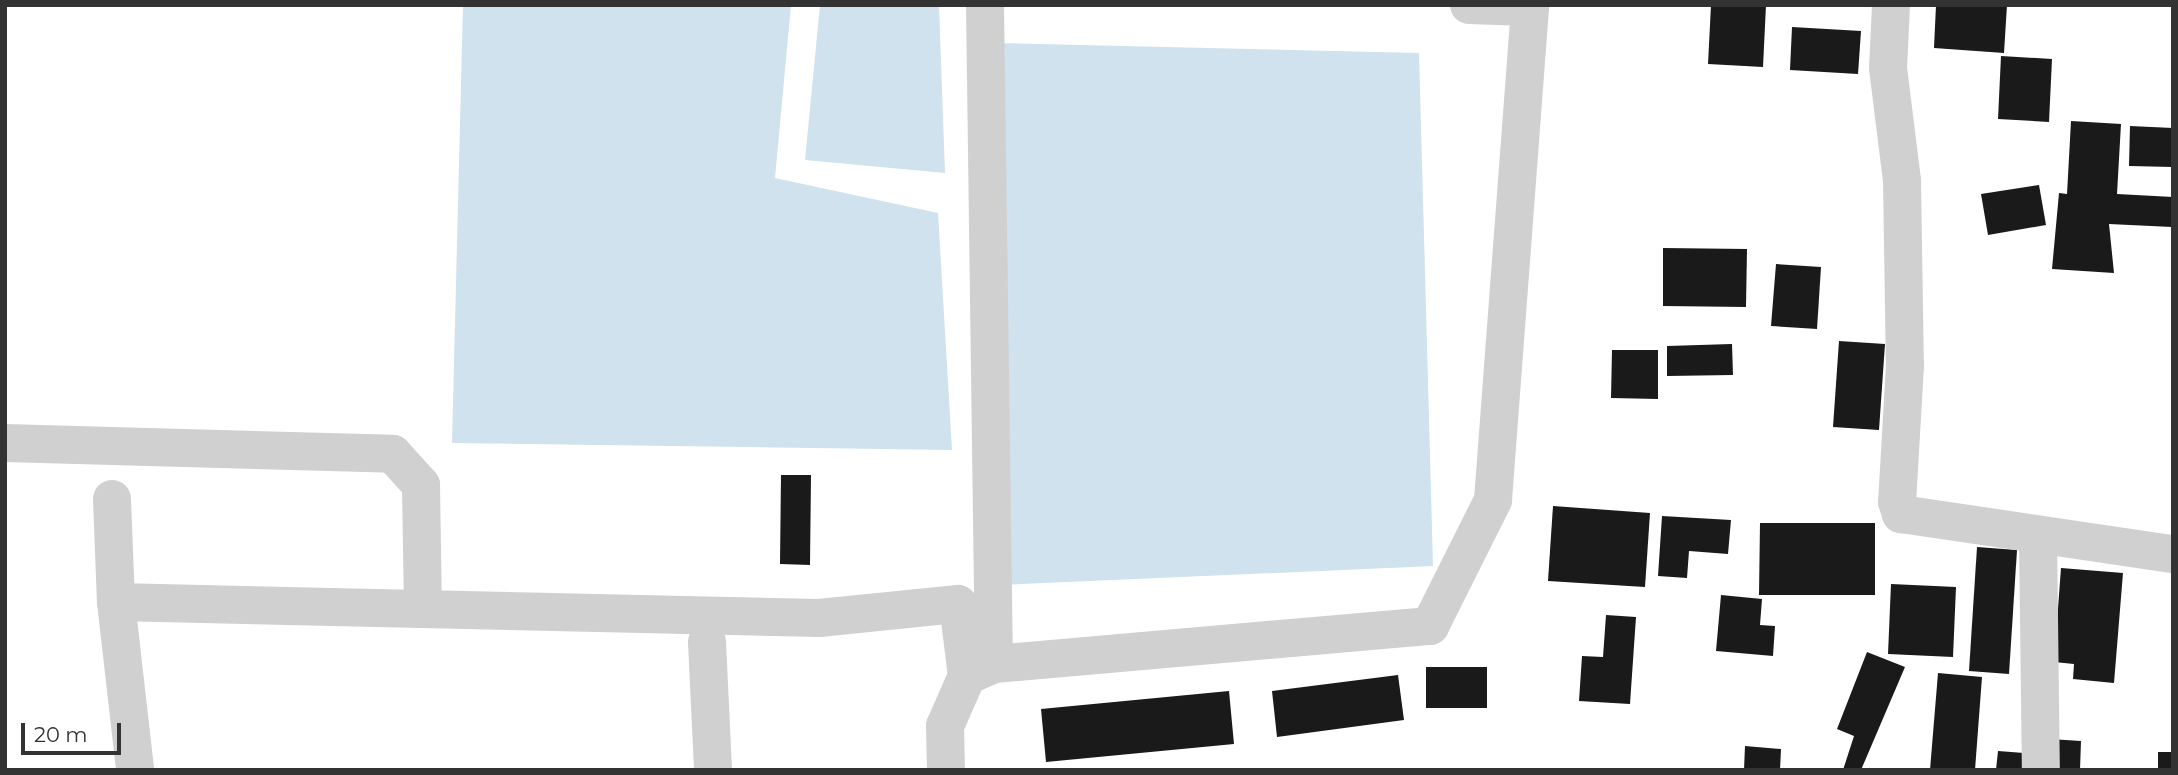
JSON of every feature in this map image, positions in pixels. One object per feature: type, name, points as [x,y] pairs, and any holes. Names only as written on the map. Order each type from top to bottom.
[{"type":"street","points":[[946,770],[945,726],[980,670],[985,5]]},
{"type":"street","points":[[980,670],[1430,626],[1493,500],[1530,6],[1469,5]]},
{"type":"street","points":[[1891,5],[1888,68],[1902,181],[1905,365],[1897,502],[1901,514],[2173,554]]},
{"type":"street","points":[[5,443],[131,450],[212,445],[393,454],[421,485],[422,609]]},
{"type":"street","points":[[112,499],[116,602],[135,770]]},
{"type":"street","points":[[2038,536],[2041,770]]},
{"type":"street","points":[[116,602],[819,618],[958,604],[980,670]]},
{"type":"street","points":[[707,642],[713,770]]},
{"type":"water","points":[[463,5],[791,5],[775,178],[938,213],[952,450],[452,443]]},
{"type":"water","points":[[820,5],[939,5],[945,173],[805,160]]},
{"type":"water","points":[[996,43],[1419,53],[1433,566],[1001,585]]},
{"type":"building","points":[[1711,5],[1766,5],[1763,67],[1708,64]]},
{"type":"building","points":[[1936,5],[2007,5],[2004,53],[1934,48]]},
{"type":"building","points":[[1792,27],[1861,31],[1858,74],[1790,70]]},
{"type":"building","points":[[2001,56],[2052,59],[2049,122],[1998,119]]},
{"type":"building","points":[[2071,121],[2121,124],[2117,194],[2173,197],[2172,227],[2109,224],[2114,273],[2052,269],[2059,193],[2067,194]]},
{"type":"building","points":[[2130,126],[2173,128],[2173,167],[2129,166]]},
{"type":"building","points":[[2039,185],[2046,225],[1988,235],[1981,194]]},
{"type":"building","points":[[1663,248],[1747,249],[1746,307],[1663,306]]},
{"type":"building","points":[[1776,264],[1821,267],[1817,329],[1771,326]]},
{"type":"building","points":[[1839,341],[1885,344],[1879,430],[1833,427]]},
{"type":"building","points":[[1732,344],[1733,375],[1667,376],[1667,346]]},
{"type":"building","points":[[1612,350],[1658,350],[1658,399],[1611,398]]},
{"type":"building","points":[[781,475],[811,475],[810,565],[780,564]]},
{"type":"building","points":[[1553,506],[1650,513],[1645,587],[1548,581]]},
{"type":"building","points":[[1662,516],[1731,520],[1728,554],[1689,551],[1687,578],[1658,576]]},
{"type":"building","points":[[1760,523],[1875,523],[1875,595],[1759,595]]},
{"type":"building","points":[[1977,547],[2017,550],[2009,674],[1969,671]]},
{"type":"building","points":[[2061,568],[2123,573],[2114,683],[2073,679],[2074,664],[2054,662]]},
{"type":"building","points":[[1891,584],[1956,587],[1953,657],[1888,654]]},
{"type":"building","points":[[1721,595],[1762,599],[1760,625],[1775,626],[1773,656],[1716,651]]},
{"type":"building","points":[[1606,615],[1636,617],[1630,704],[1579,701],[1582,656],[1603,657]]},
{"type":"building","points":[[1867,652],[1905,667],[1861,770],[1843,770],[1854,736],[1837,729]]},
{"type":"building","points":[[1426,667],[1487,667],[1487,708],[1426,708]]},
{"type":"building","points":[[1938,673],[1982,677],[1975,770],[1930,770]]},
{"type":"building","points":[[1398,675],[1404,720],[1277,737],[1272,691]]},
{"type":"building","points":[[1229,691],[1234,744],[1046,762],[1041,709]]},
{"type":"building","points":[[2050,739],[2081,741],[2080,770],[2048,770]]},
{"type":"building","points":[[1745,746],[1781,749],[1780,770],[1744,770]]},
{"type":"building","points":[[1998,751],[2039,754],[2038,770],[1996,770]]},
{"type":"building","points":[[2158,752],[2173,752],[2173,770],[2158,770]]}]
